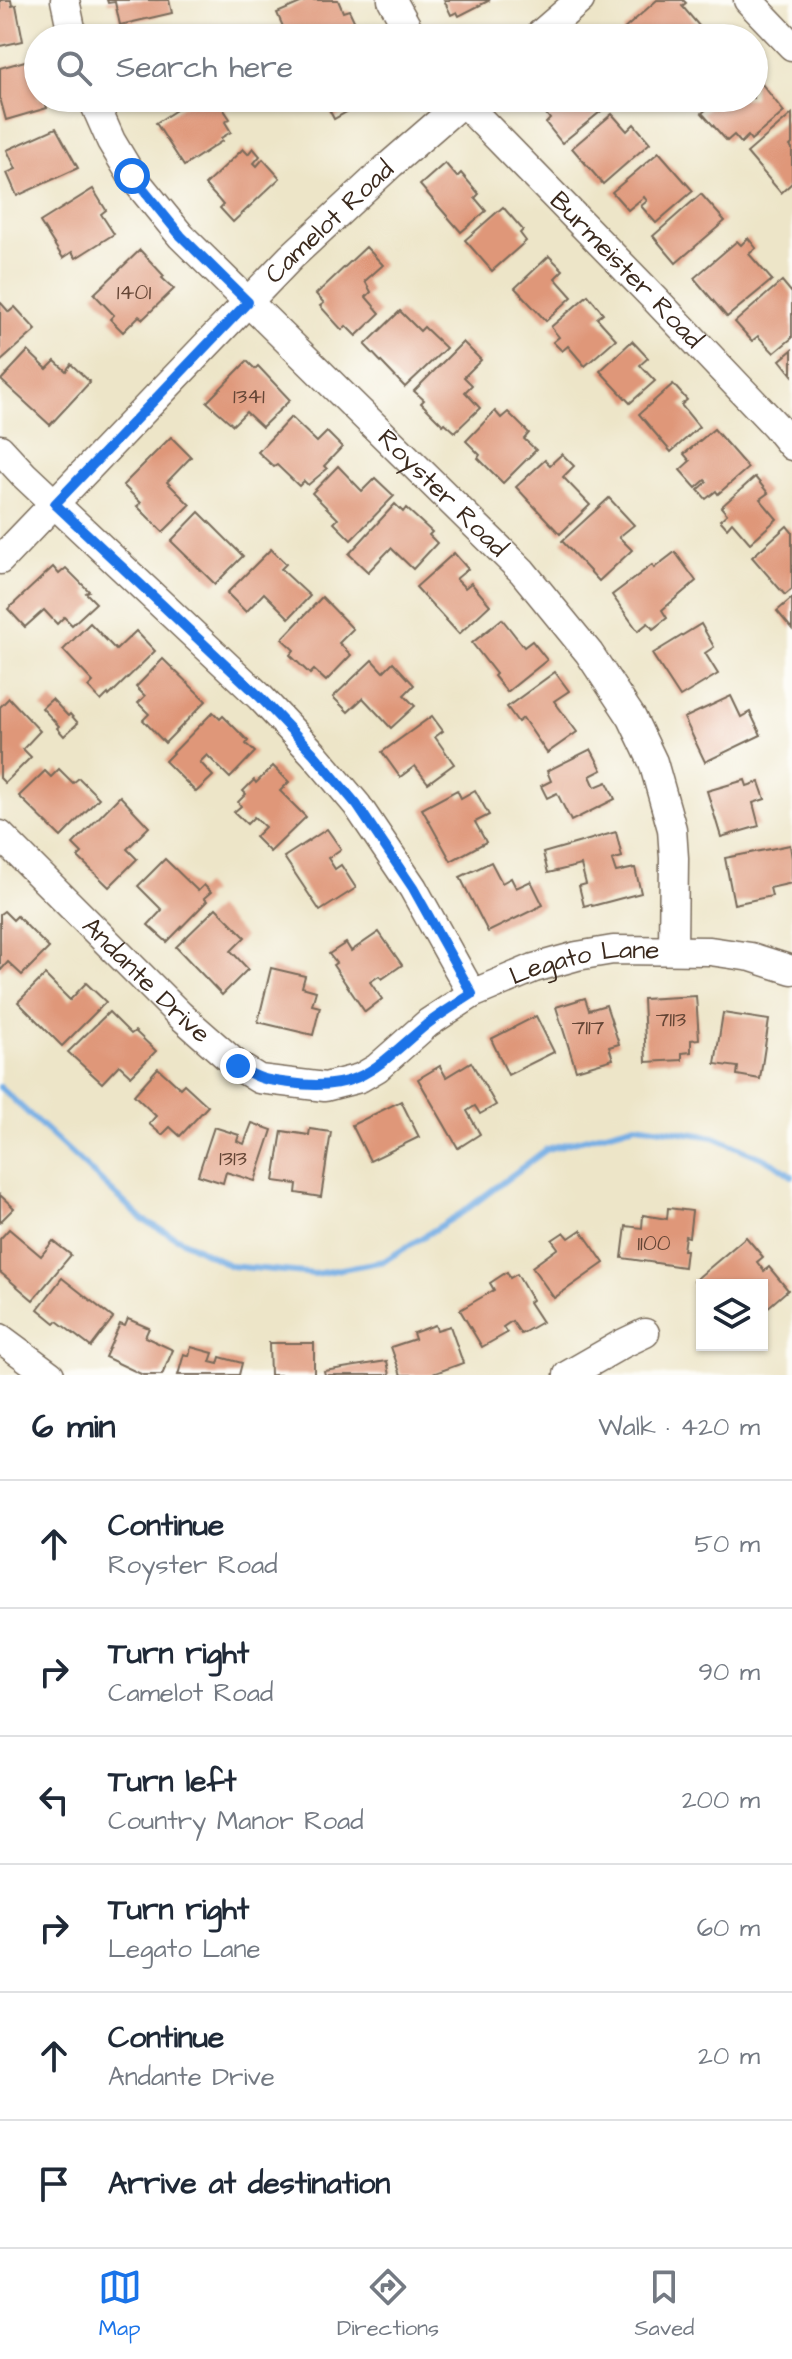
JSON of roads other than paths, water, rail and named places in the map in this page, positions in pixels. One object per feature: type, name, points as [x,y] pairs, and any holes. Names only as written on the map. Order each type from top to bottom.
[{"type":"street","points":[[65,0],[70,24]]},
{"type":"street","points":[[392,0],[405,24]]},
{"type":"street","points":[[552,24],[580,0]]},
{"type":"street","points":[[748,0],[792,46]]},
{"type":"street","name":"Royster Road","points":[[98,112],[132,176],[181,236],[522,571],[589,653],[632,718],[653,762],[672,829],[673,949]]},
{"type":"street","name":"Camelot Road","points":[[0,560],[291,257],[449,112]]},
{"type":"street","name":"Burmeister Road","points":[[476,112],[792,446]]},
{"type":"street","points":[[0,449],[260,697],[313,753],[357,805],[413,888],[472,994]]},
{"type":"street","name":"Andante Drive","points":[[0,835],[180,1015],[238,1066],[259,1079],[313,1087]]},
{"type":"street","name":"Legato Lane","points":[[313,1087],[360,1078],[377,1068],[428,1023],[472,994],[534,968],[577,956],[613,950],[710,951],[751,957],[792,970]]},
{"type":"street","points":[[568,1375],[645,1333]]},
{"type":"street","points":[[0,1338],[50,1375]]},
{"type":"waterway","points":[[0,1087],[143,1220],[231,1266],[315,1274],[384,1261],[463,1212],[547,1149],[636,1125],[714,1137],[774,1163],[792,1176]]}]
